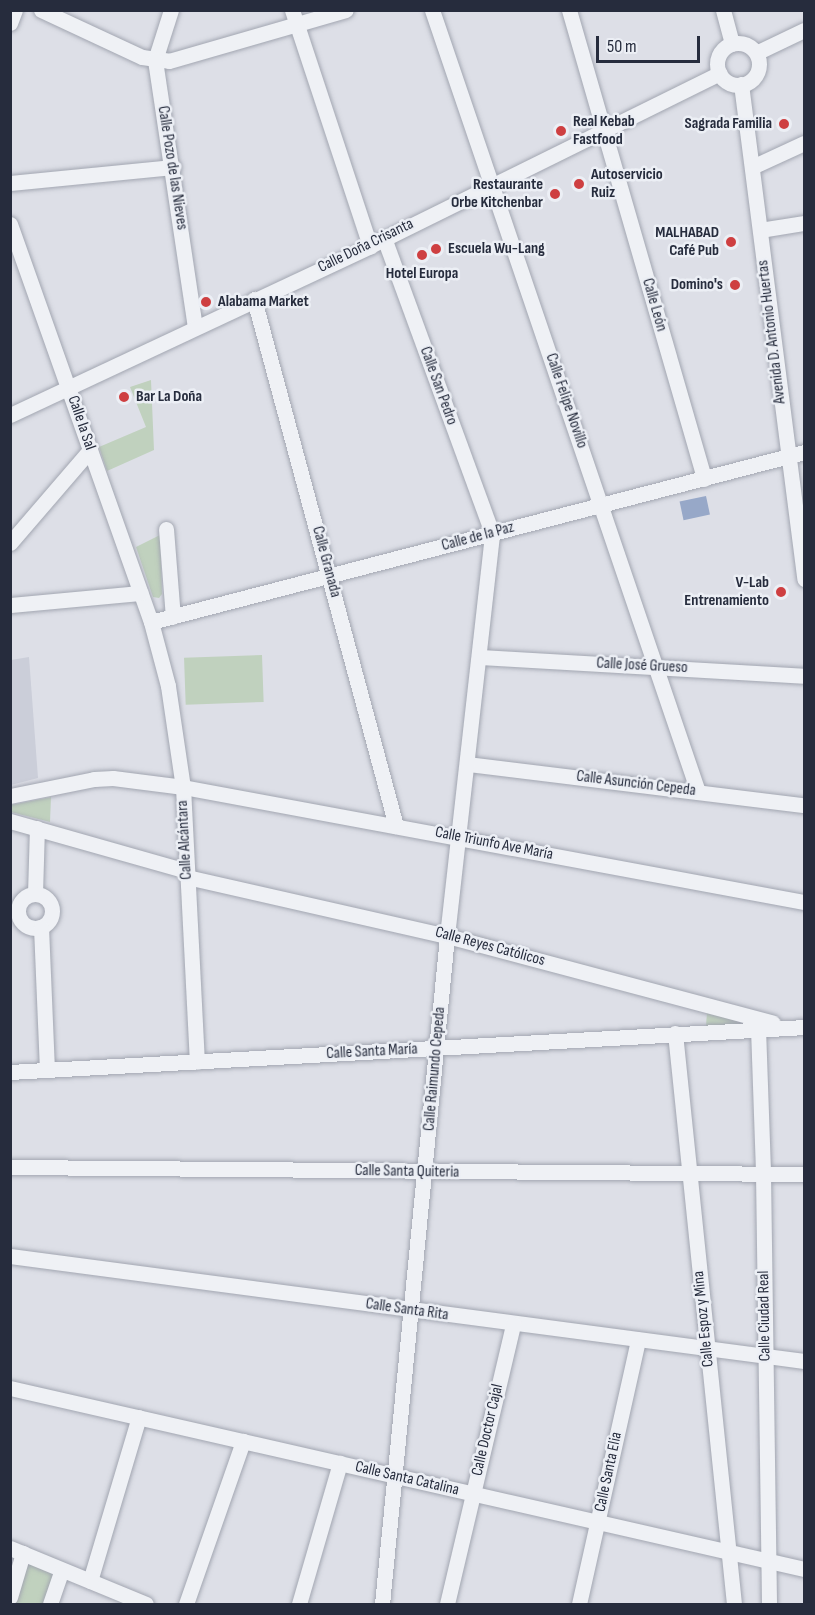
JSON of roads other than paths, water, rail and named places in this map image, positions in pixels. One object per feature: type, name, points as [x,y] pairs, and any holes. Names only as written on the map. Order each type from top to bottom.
[{"type":"street","points":[[10,23],[15,10]]},
{"type":"street","points":[[41,10],[142,57],[155,60],[178,60],[294,18],[346,10]]},
{"type":"street","name":"Calle Pozo de las Nieves","points":[[171,10],[155,60],[173,167],[195,327]]},
{"type":"street","name":"Calle Felipe Novillo","points":[[432,10],[602,505],[653,667],[698,792]]},
{"type":"street","name":"Calle León","points":[[569,10],[704,478]]},
{"type":"street","points":[[723,10],[732,44]]},
{"type":"street","points":[[294,18],[370,246]]},
{"type":"street","points":[[758,52],[804,30]]},
{"type":"street","points":[[732,44],[745,44],[758,52],[757,72],[747,82],[741,84],[727,82],[720,73],[718,58],[721,52],[732,44]]},
{"type":"street","name":"Calle Doña Crisanta","points":[[10,414],[370,246],[720,73]]},
{"type":"street","name":"Avenida D. Antonio Huertas","points":[[741,84],[804,579]]},
{"type":"street","points":[[752,167],[804,143]]},
{"type":"street","points":[[10,183],[173,167]]},
{"type":"street","points":[[760,230],[804,223]]},
{"type":"street","name":"Calle la Sal","points":[[10,224],[151,622]]},
{"type":"street","name":"Calle San Pedro","points":[[384,238],[492,533]]},
{"type":"street","name":"Calle Granada","points":[[254,300],[396,826]]},
{"type":"street","points":[[10,543],[90,450]]},
{"type":"street","name":"Calle de la Paz","points":[[151,622],[804,452]]},
{"type":"street","points":[[166,529],[173,617]]},
{"type":"street","name":"Calle Raimundo Cepeda","points":[[382,1605],[426,1172],[447,936],[492,533]]},
{"type":"street","points":[[10,605],[140,593]]},
{"type":"street","name":"Calle Alcántara","points":[[151,622],[172,701],[183,788],[197,1062]]},
{"type":"street","name":"Calle José Grueso","points":[[479,657],[804,676]]},
{"type":"street","name":"Calle Asunción Cepeda","points":[[468,764],[804,805]]},
{"type":"street","name":"Calle Triunfo Ave María","points":[[10,796],[103,778],[183,788],[804,902]]},
{"type":"street","name":"Calle Reyes Católicos","points":[[10,821],[187,874],[447,936],[797,1027]]},
{"type":"street","points":[[35,894],[36,828]]},
{"type":"street","points":[[10,925],[34,926],[51,916],[51,906],[45,898],[35,894],[26,897],[19,906],[19,916],[34,926]]},
{"type":"street","points":[[34,926],[47,1070]]},
{"type":"street","name":"Calle Santa María","points":[[10,1072],[797,1027]]},
{"type":"street","name":"Calle Ciudad Real","points":[[758,1028],[763,1173],[769,1605]]},
{"type":"street","name":"Calle Espoz y Mina","points":[[675,1033],[734,1605]]},
{"type":"street","name":"Calle Santa Quiteria","points":[[10,1167],[804,1174]]},
{"type":"street","name":"Calle Santa Rita","points":[[10,1257],[411,1311],[804,1360]]},
{"type":"street","name":"Calle Doctor Cajal","points":[[447,1605],[513,1324]]},
{"type":"street","name":"Calle Santa Elia","points":[[579,1605],[638,1339]]},
{"type":"street","name":"Calle Santa Catalina","points":[[10,1388],[804,1569]]},
{"type":"street","points":[[90,1581],[139,1417]]},
{"type":"street","points":[[186,1605],[243,1441]]},
{"type":"street","points":[[299,1605],[339,1464]]},
{"type":"street","points":[[10,1597],[17,1551],[146,1605]]},
{"type":"street","points":[[50,1605],[62,1570]]},
{"type":"water","points":[[706,496],[710,515],[684,520],[680,502]]},
{"type":"place","name":"Sagrada Familia","points":[[784,124]]},
{"type":"place","name":"Real Kebab Fastfood","points":[[561,131]]},
{"type":"place","name":"Autoservicio Ruiz","points":[[579,184]]},
{"type":"place","name":"Restaurante Orbe Kitchenbar","points":[[555,194]]},
{"type":"place","name":"MALHABAD Café Pub","points":[[731,242]]},
{"type":"place","name":"Escuela Wu-Lang","points":[[436,249]]},
{"type":"place","name":"Hotel Europa","points":[[422,255]]},
{"type":"place","name":"Domino's","points":[[735,285]]},
{"type":"place","name":"Alabama Market","points":[[206,302]]},
{"type":"place","name":"Bar La Doña","points":[[124,397]]},
{"type":"place","name":"V-Lab Entrenamiento","points":[[781,592]]}]
